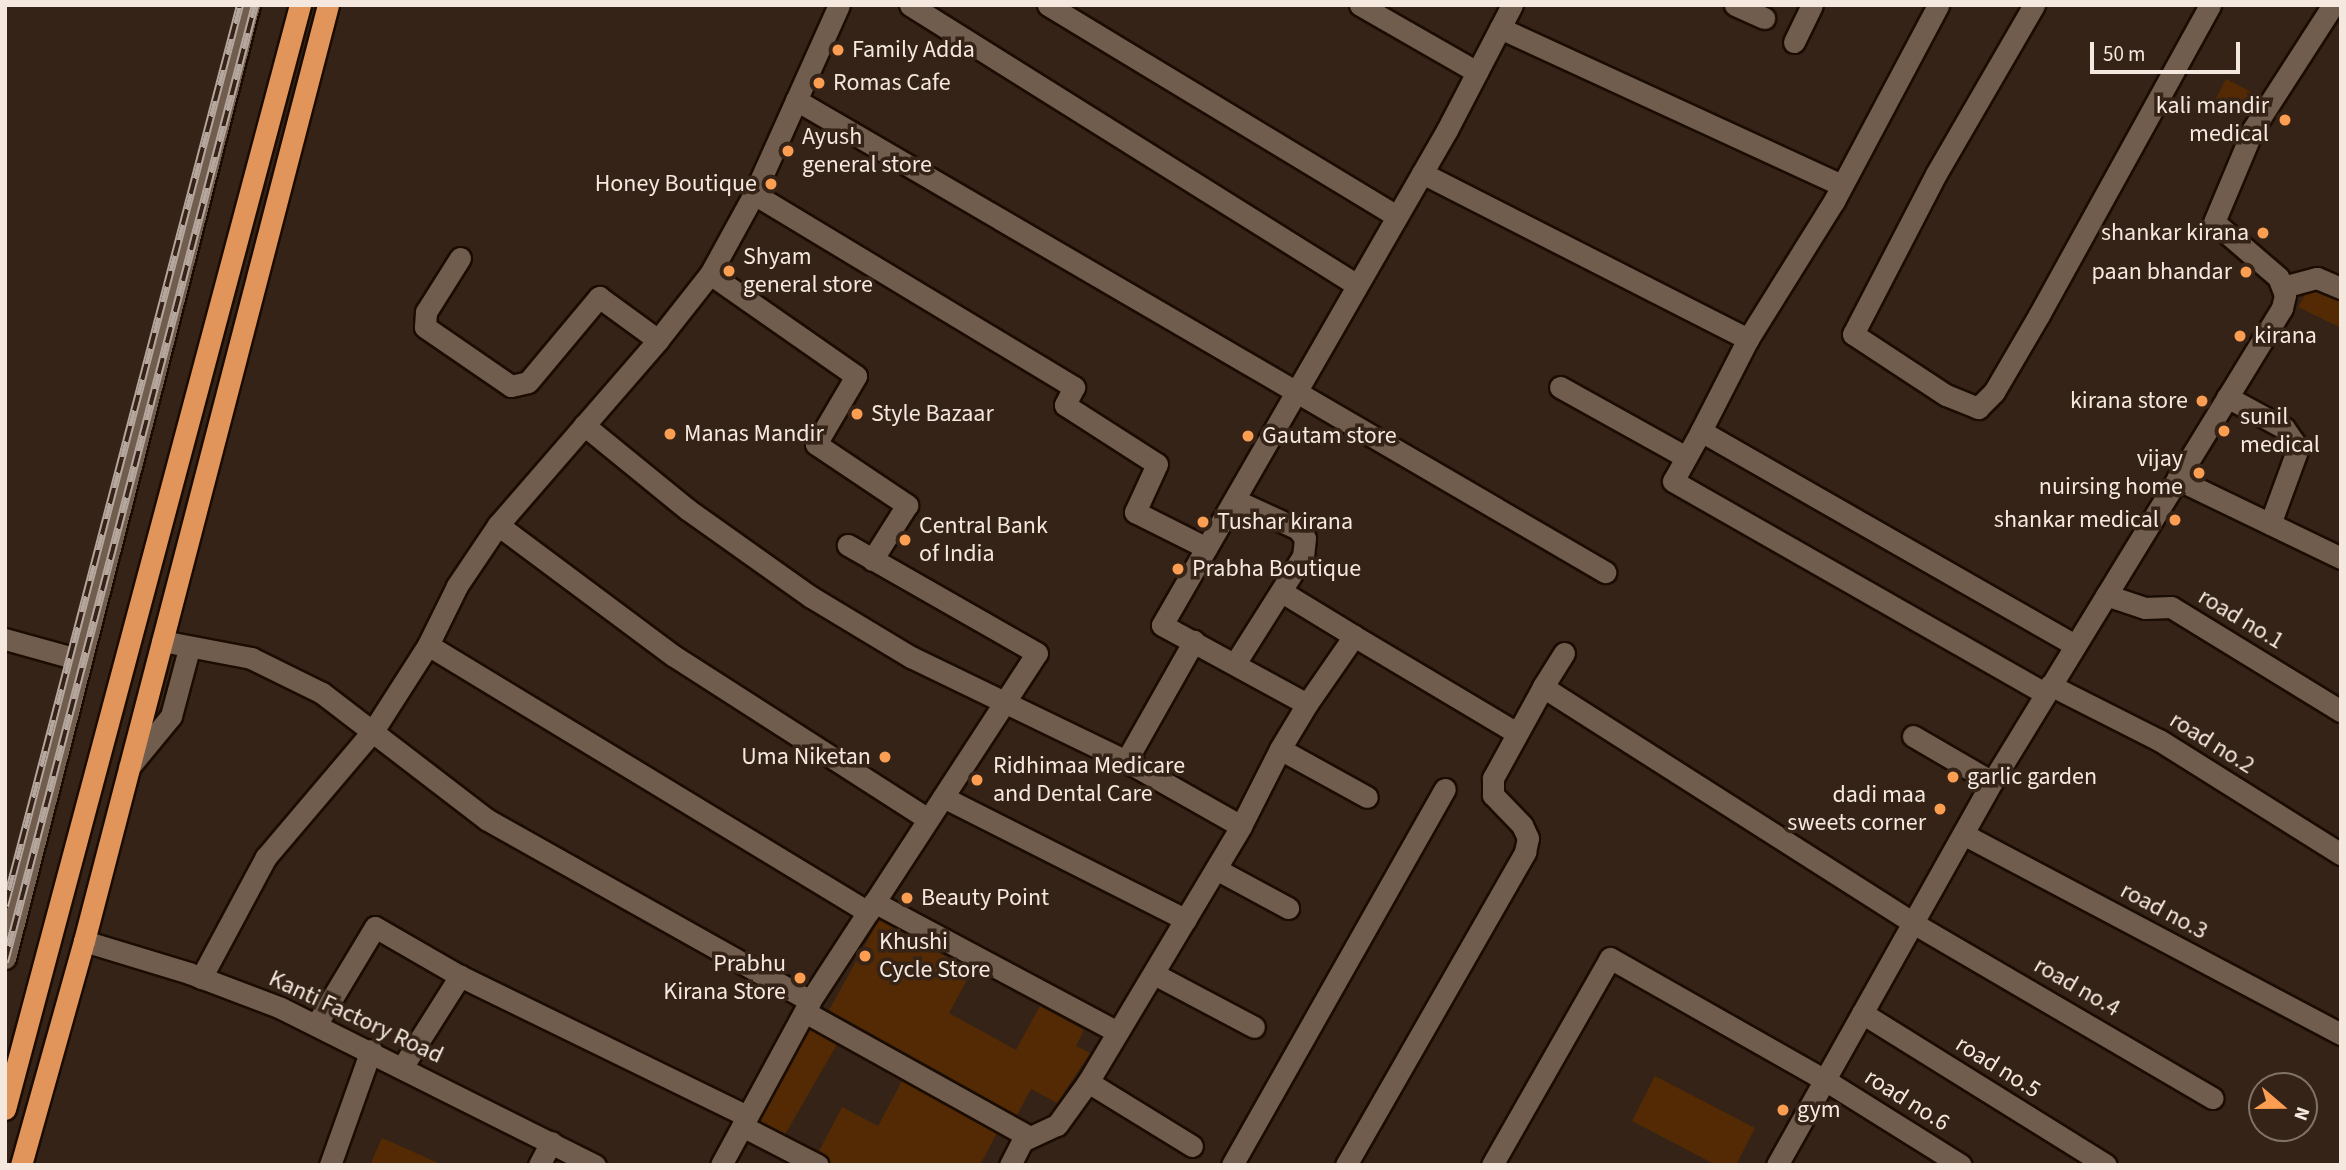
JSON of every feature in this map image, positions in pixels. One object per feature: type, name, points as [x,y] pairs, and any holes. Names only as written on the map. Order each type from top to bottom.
[{"type":"highway","points":[[5,1109],[300,5]]},
{"type":"highway","points":[[21,1165],[84,941],[328,5]]},
{"type":"street","points":[[5,958],[79,660],[249,5]]},
{"type":"street","points":[[201,978],[266,857],[373,731],[428,645],[457,586],[498,525],[659,340],[710,274],[754,194],[839,5]]},
{"type":"street","points":[[910,5],[1357,285]]},
{"type":"street","points":[[1048,5],[1397,216]]},
{"type":"street","points":[[1360,5],[1477,72]]},
{"type":"street","points":[[1307,704],[1236,662],[1162,625],[1422,173],[1511,5]]},
{"type":"street","points":[[1735,5],[1764,18]]},
{"type":"street","points":[[1794,42],[1812,5]]},
{"type":"street","points":[[1560,387],[1686,457],[1748,339],[1842,185],[1938,5]]},
{"type":"street","points":[[2034,5],[1936,174],[1853,334],[1945,395],[1978,408],[1990,399],[2210,5]]},
{"type":"street","points":[[2282,297],[2278,277],[2214,222],[2253,129],[2333,5]]},
{"type":"street","points":[[1500,28],[1842,185]]},
{"type":"street","points":[[796,100],[1294,394],[1605,572]]},
{"type":"street","points":[[1422,173],[1748,339]]},
{"type":"street","points":[[754,194],[1074,387],[1065,405],[1157,464],[1135,512],[1208,548]]},
{"type":"street","points":[[460,258],[426,312],[425,327],[511,386],[528,382],[599,297],[659,340]]},
{"type":"street","points":[[710,274],[856,376],[816,444],[907,505],[872,560]]},
{"type":"street","points":[[1777,1165],[1992,782],[2227,397],[2282,297],[2317,278],[2341,288]]},
{"type":"street","points":[[2227,397],[2284,428],[2298,448],[2270,524]]},
{"type":"street","points":[[584,425],[687,509],[811,597],[911,657],[1004,705],[1126,761],[1241,826]]},
{"type":"street","points":[[1701,431],[2075,645]]},
{"type":"street","name":"road no.2","points":[[1686,457],[1673,481],[2048,689],[2159,740],[2341,855]]},
{"type":"street","points":[[2176,480],[2341,558]]},
{"type":"street","points":[[1235,500],[1298,529],[1305,538],[1303,556],[1236,662]]},
{"type":"street","points":[[498,525],[674,656],[928,819]]},
{"type":"street","points":[[721,1165],[807,1006],[1037,653],[848,545]]},
{"type":"street","points":[[1282,592],[1517,733]]},
{"type":"street","name":"road no.1","points":[[2106,595],[2146,608],[2171,607],[2341,711]]},
{"type":"street","points":[[1010,1165],[1022,1141],[1057,1125],[1088,1082],[1241,826],[1280,749],[1354,636]]},
{"type":"street","points":[[5,639],[79,660]]},
{"type":"street","points":[[162,640],[189,649],[227,650],[322,693],[486,819],[1030,1137]]},
{"type":"street","points":[[1126,761],[1194,641]]},
{"type":"street","points":[[428,645],[871,907],[1117,1032]]},
{"type":"street","points":[[129,767],[171,716],[189,649]]},
{"type":"street","points":[[1346,1165],[1525,852],[1528,838],[1522,825],[1493,795],[1493,778],[1564,653]]},
{"type":"street","name":"road no.4","points":[[1543,687],[1913,923],[2213,1098]]},
{"type":"street","points":[[1913,736],[1992,782]]},
{"type":"street","points":[[1280,749],[1367,797]]},
{"type":"street","points":[[1232,1165],[1445,789]]},
{"type":"street","points":[[943,797],[1186,920]]},
{"type":"street","name":"road no.3","points":[[1963,834],[2341,1034]]},
{"type":"street","points":[[1216,869],[1288,908]]},
{"type":"street","points":[[317,1025],[375,927],[460,976],[745,1121],[818,1165]]},
{"type":"street","name":"Kanti Factory Road","points":[[84,941],[201,978],[317,1025],[594,1165]]},
{"type":"street","name":"road no.6","points":[[1492,1165],[1610,958],[1825,1080],[1961,1165]]},
{"type":"street","points":[[1154,974],[1254,1027]]},
{"type":"street","points":[[402,1066],[460,976]]},
{"type":"street","name":"road no.5","points":[[1862,1013],[2106,1165]]},
{"type":"street","points":[[330,1165],[371,1050]]},
{"type":"street","points":[[1088,1082],[1192,1146]]},
{"type":"street","points":[[539,1165],[551,1142]]},
{"type":"building","points":[[2226,79],[2252,92],[2240,116],[2214,103]]},
{"type":"building","points":[[2316,292],[2341,301],[2341,328],[2298,307],[2305,295]]},
{"type":"building","points":[[879,920],[972,971],[949,1013],[1016,1050],[1040,1006],[1084,1030],[1076,1046],[1090,1053],[1057,1103],[1031,1089],[1017,1115],[829,1010]]},
{"type":"building","points":[[809,1029],[837,1045],[785,1135],[757,1119]]},
{"type":"building","points":[[1655,1076],[1755,1128],[1736,1165],[1716,1165],[1632,1121]]},
{"type":"building","points":[[902,1081],[997,1133],[980,1165],[831,1165],[819,1151],[842,1107],[878,1126]]},
{"type":"building","points":[[382,1138],[443,1165],[370,1165]]},
{"type":"railway","points":[[5,906],[240,5]]},
{"type":"railway","points":[[5,962],[255,5]]},
{"type":"place","name":"Family Adda","points":[[838,50]]},
{"type":"place","name":"Romas Cafe","points":[[819,83]]},
{"type":"place","name":"kali mandir medical","points":[[2285,120]]},
{"type":"place","name":"Ayush general store","points":[[788,151]]},
{"type":"place","name":"Honey Boutique","points":[[771,184]]},
{"type":"place","name":"shankar kirana","points":[[2263,233]]},
{"type":"place","name":"Shyam general store","points":[[729,271]]},
{"type":"place","name":"paan bhandar","points":[[2246,272]]},
{"type":"place","name":"kirana","points":[[2240,336]]},
{"type":"place","name":"kirana store","points":[[2202,401]]},
{"type":"place","name":"Style Bazaar","points":[[857,414]]},
{"type":"place","name":"sunil medical","points":[[2224,431]]},
{"type":"place","name":"Manas Mandir","points":[[670,434]]},
{"type":"place","name":"Gautam store","points":[[1248,436]]},
{"type":"place","name":"vijay nuirsing home","points":[[2199,473]]},
{"type":"place","name":"shankar medical","points":[[2175,520]]},
{"type":"place","name":"Tushar kirana","points":[[1203,522]]},
{"type":"place","name":"Central Bank of India","points":[[905,540]]},
{"type":"place","name":"Prabha Boutique","points":[[1178,569]]},
{"type":"place","name":"Uma Niketan","points":[[885,757]]},
{"type":"place","name":"garlic garden","points":[[1953,777]]},
{"type":"place","name":"Ridhimaa Medicare and Dental Care","points":[[977,780]]},
{"type":"place","name":"dadi maa sweets corner","points":[[1940,809]]},
{"type":"place","name":"Beauty Point","points":[[907,898]]},
{"type":"place","name":"Khushi Cycle Store","points":[[865,956]]},
{"type":"place","name":"Prabhu Kirana Store","points":[[800,978]]},
{"type":"place","name":"gym","points":[[1783,1110]]}]
